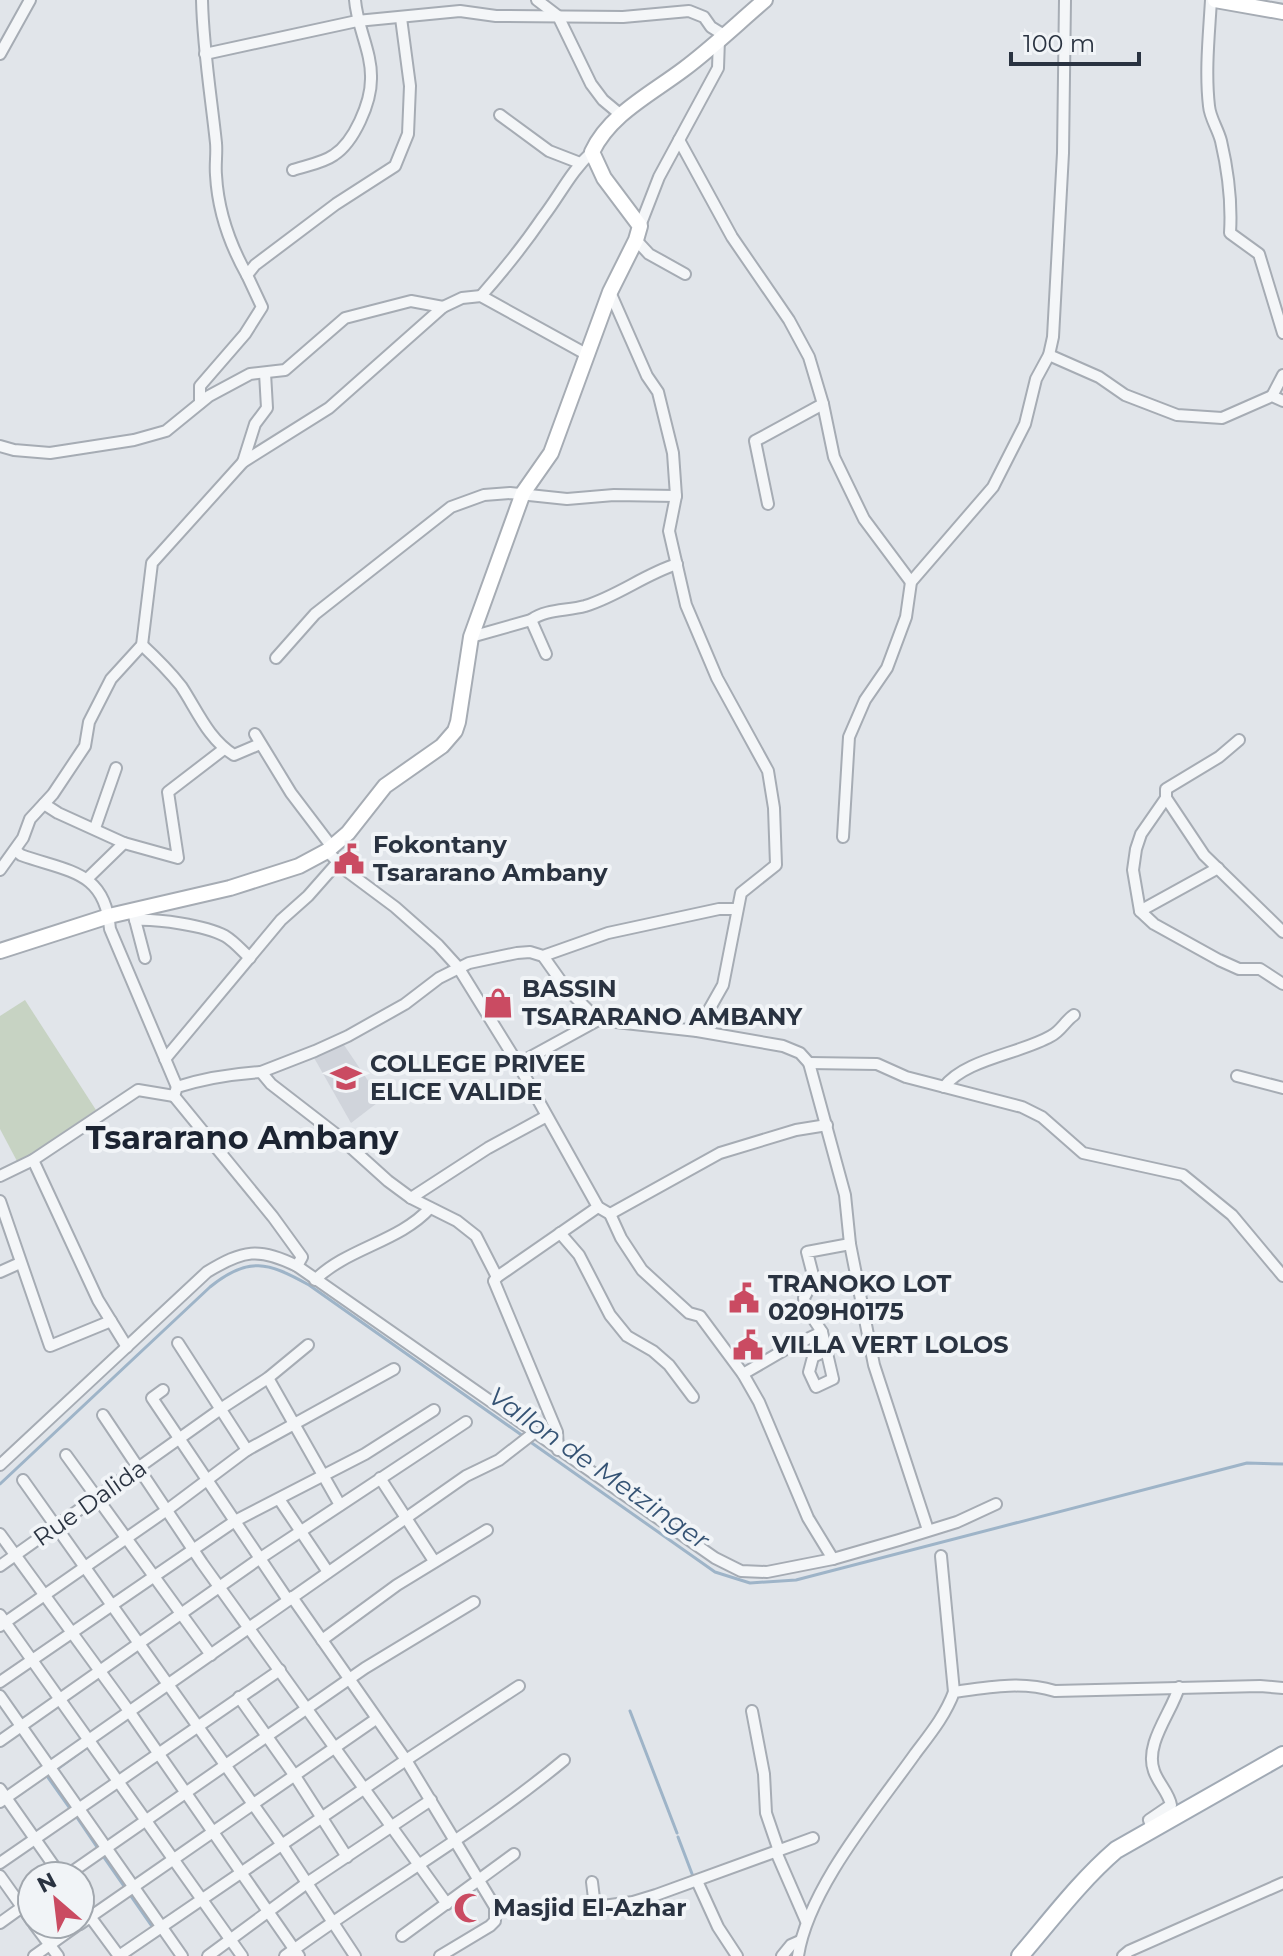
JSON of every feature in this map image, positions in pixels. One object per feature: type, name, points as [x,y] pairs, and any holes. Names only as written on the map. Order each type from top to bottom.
[{"type":"main road","points":[[1020,1956],[1098,1866],[1116,1850],[1283,1755]]},
{"type":"street","points":[[0,54],[30,0]]},
{"type":"street","points":[[200,403],[200,386],[245,334],[262,307],[232,248],[222,219],[202,0]]},
{"type":"street","points":[[293,170],[334,155],[365,113],[372,79],[367,50],[357,21],[355,0]]},
{"type":"street","points":[[537,0],[558,16],[591,84],[603,100],[621,115]]},
{"type":"street","points":[[481,296],[509,264],[600,137],[621,115],[685,68],[765,0]]},
{"type":"street","points":[[843,837],[849,737],[865,700],[887,668],[906,617],[911,582],[993,487],[1025,424],[1036,379],[1049,355],[1053,337],[1063,153],[1065,0]]},
{"type":"street","points":[[1283,12],[1213,0],[1208,47],[1209,109],[1220,138],[1227,172],[1232,206],[1230,233],[1259,254],[1283,333]]},
{"type":"street","points":[[205,54],[357,21],[460,11],[496,16],[623,17],[689,11],[704,17],[722,37]]},
{"type":"street","points":[[247,275],[255,265],[336,204],[395,166],[408,134],[408,60],[401,18]]},
{"type":"street","points":[[165,1059],[281,920],[308,896],[333,854],[385,786],[442,746],[455,731],[471,637],[523,493],[551,453],[610,292],[638,233],[659,177],[718,68],[722,37]]},
{"type":"street","points":[[500,115],[549,151],[580,163]]},
{"type":"street","points":[[679,140],[732,237],[789,320],[809,357],[823,404],[828,435],[845,479],[864,519],[911,582]]},
{"type":"street","points":[[592,152],[649,254],[685,274]]},
{"type":"street","points":[[610,292],[647,376],[658,392],[673,453],[676,496],[669,531],[686,605],[704,649],[768,771],[774,808],[776,865],[741,893],[723,985],[697,1031]]},
{"type":"street","points":[[0,870],[15,850],[30,819],[85,746],[89,722],[105,690],[142,645],[152,563],[243,462],[329,408],[443,307],[462,298],[481,296],[586,354]]},
{"type":"street","points":[[0,446],[50,453],[134,440],[166,431],[200,403],[250,374],[285,370],[345,318],[411,301],[443,307]]},
{"type":"street","points":[[1049,355],[1099,377],[1125,395],[1177,415],[1222,418],[1272,396],[1283,375]]},
{"type":"street","points":[[243,462],[255,424],[267,408],[265,373]]},
{"type":"street","points":[[1272,396],[1283,401]]},
{"type":"street","points":[[768,504],[755,441],[823,404]]},
{"type":"street","points":[[276,658],[315,614],[451,507],[484,495],[523,493],[567,499],[614,495],[676,496]]},
{"type":"street","points":[[471,637],[531,620],[538,614],[588,605],[659,569],[677,564]]},
{"type":"street","points":[[531,620],[546,654]]},
{"type":"street","points":[[142,645],[170,672],[206,728],[224,749],[234,755],[258,739],[333,854],[438,945],[458,967],[518,1064],[598,1207],[610,1214],[642,1270],[693,1316],[700,1316],[743,1374],[759,1402],[808,1518],[833,1559]]},
{"type":"street","points":[[1239,740],[1219,757],[1166,789],[1166,798],[1204,855],[1283,932]]},
{"type":"street","points":[[44,804],[124,843],[178,858],[168,792],[224,749]]},
{"type":"street","points":[[95,828],[116,768]]},
{"type":"street","points":[[1166,798],[1141,834],[1136,849],[1133,870],[1140,911],[1154,924],[1219,960],[1239,969],[1260,969],[1283,984]]},
{"type":"street","points":[[88,878],[124,843]]},
{"type":"street","points":[[15,850],[21,855],[88,878],[106,903],[110,929],[176,1092],[302,1257],[297,1266]]},
{"type":"street","points":[[0,951],[109,916],[133,915],[265,879],[333,854]]},
{"type":"street","points":[[1140,911],[1218,868]]},
{"type":"street","points":[[0,1176],[33,1160],[138,1090],[176,1092],[225,1075],[261,1072],[348,1036],[405,1004],[458,967],[517,953],[530,952],[543,956],[608,933],[719,909],[737,909]]},
{"type":"street","points":[[133,915],[145,958]]},
{"type":"street","points":[[133,915],[211,931],[225,937],[250,958]]},
{"type":"street","points":[[543,956],[565,987],[598,1020]]},
{"type":"street","points":[[944,1087],[968,1067],[1003,1057],[1055,1035],[1074,1015]]},
{"type":"street","points":[[518,1064],[598,1020],[697,1031],[783,1046],[800,1053],[809,1063],[845,1195],[850,1244],[874,1365],[928,1530]]},
{"type":"street","points":[[809,1063],[877,1064],[906,1077],[1022,1107],[1042,1117],[1083,1153],[1183,1175],[1232,1215],[1283,1276]]},
{"type":"street","points":[[261,1072],[271,1084],[411,1198],[457,1221],[476,1236],[497,1277]]},
{"type":"street","points":[[1237,1076],[1283,1088]]},
{"type":"street","points":[[411,1198],[488,1148],[545,1117]]},
{"type":"street","points":[[610,1214],[720,1153],[796,1130],[827,1125]]},
{"type":"street","points":[[33,1160],[98,1300],[127,1347]]},
{"type":"street","points":[[0,1201],[50,1346],[111,1321]]},
{"type":"street","points":[[558,1450],[557,1432],[494,1281],[598,1207]]},
{"type":"street","points":[[315,1280],[351,1256],[397,1233],[430,1208]]},
{"type":"street","points":[[560,1233],[579,1255],[610,1315],[627,1336],[653,1351],[669,1365],[693,1397]]},
{"type":"street","points":[[825,1351],[822,1332],[805,1306],[804,1298],[814,1279],[807,1252],[850,1244]]},
{"type":"street","points":[[2,1459],[207,1272],[225,1261],[266,1253],[297,1266],[715,1558],[741,1571],[767,1572],[833,1559],[957,1522],[996,1504]]},
{"type":"street","points":[[0,1272],[20,1263]]},
{"type":"street","points":[[743,1374],[822,1332]]},
{"type":"street","points":[[178,1343],[247,1450]]},
{"type":"street","name":"Rue Dalida","points":[[0,1566],[268,1378],[308,1345]]},
{"type":"street","points":[[242,1956],[33,1660],[2,1621],[167,1510],[247,1450],[394,1369]]},
{"type":"street","points":[[268,1378],[340,1505]]},
{"type":"street","points":[[163,1390],[152,1398],[259,1559],[351,1679],[406,1760],[495,1907],[495,1921],[490,1926],[440,1956]]},
{"type":"street","points":[[0,1682],[235,1521],[365,1454],[434,1410]]},
{"type":"street","points":[[103,1415],[193,1549],[447,1904]]},
{"type":"street","points":[[0,1741],[259,1559],[466,1422]]},
{"type":"street","points":[[52,1860],[2,1796],[48,1768],[466,1476],[499,1460],[535,1432]]},
{"type":"street","points":[[66,1455],[211,1655]]},
{"type":"street","points":[[380,1478],[434,1561]]},
{"type":"street","points":[[23,1480],[282,1845],[355,1956]]},
{"type":"street","points":[[279,1499],[328,1572]]},
{"type":"street","points":[[322,1640],[434,1561],[487,1530]]},
{"type":"street","points":[[0,1534],[242,1871],[293,1954],[331,1922],[518,1798],[564,1760]]},
{"type":"street","points":[[798,1956],[806,1921],[847,1851],[947,1710],[954,1692],[941,1556]]},
{"type":"street","points":[[88,1860],[351,1679],[474,1602]]},
{"type":"street","points":[[0,1863],[280,1670]]},
{"type":"street","points":[[954,1692],[1033,1685],[1055,1691],[1283,1688]]},
{"type":"street","points":[[96,1924],[119,1956],[519,1686]]},
{"type":"street","points":[[1152,1828],[1149,1820],[1171,1805],[1152,1766],[1159,1727],[1170,1712],[1179,1687]]},
{"type":"street","points":[[0,1696],[182,1956]]},
{"type":"street","points":[[239,1697],[347,1857]]},
{"type":"street","points":[[752,1711],[764,1774],[766,1813],[806,1921]]},
{"type":"street","points":[[96,1912],[376,1719]]},
{"type":"street","points":[[208,1956],[307,1883],[431,1800]]},
{"type":"street","points":[[592,1882],[595,1907],[633,1902],[813,1838]]},
{"type":"street","points":[[402,1936],[514,1854]]},
{"type":"street","points":[[0,1876],[16,1899]]},
{"type":"street","points":[[697,1881],[718,1927],[737,1956]]},
{"type":"street","points":[[1123,1956],[1283,1883]]},
{"type":"street","points":[[46,1940],[58,1956]]},
{"type":"street","points":[[34,1956],[58,1940]]},
{"type":"street","points":[[782,1956],[791,1945],[800,1941]]},
{"type":"shaded area","name":"COLLEGE PRIVEE ELICE VALIDE","points":[[342,1042],[381,1100],[351,1123],[313,1056]]},
{"type":"green space","points":[[25,1000],[96,1110],[18,1163],[0,1129],[0,1016]]},
{"type":"waterway","name":"Vallon de Metzinger","points":[[0,1484],[210,1287],[223,1277],[247,1267],[270,1267],[309,1285],[523,1436]]},
{"type":"waterway","name":"Vallon de Metzinger","points":[[529,1441],[715,1572],[750,1583],[796,1580],[1247,1463],[1283,1464]]},
{"type":"waterway","points":[[630,1711],[677,1833]]},
{"type":"waterway","points":[[56,1770],[82,1751]]},
{"type":"waterway","points":[[13,1799],[46,1776]]},
{"type":"waterway","points":[[47,1776],[71,1810]]},
{"type":"waterway","points":[[76,1816],[99,1850]]},
{"type":"waterway","points":[[678,1837],[694,1879]]},
{"type":"waterway","points":[[103,1856],[151,1925]]},
{"type":"place","name":"Fokontany Tsararano Ambany","points":[[349,859]]},
{"type":"place","name":"BASSIN TSARARANO AMBANY","points":[[498,1003]]},
{"type":"place","name":"COLLEGE PRIVEE ELICE VALIDE","points":[[346,1078]]},
{"type":"place","name":"TRANOKO LOT 0209H0175","points":[[744,1298]]},
{"type":"place","name":"VILLA VERT LOLOS","points":[[748,1345]]},
{"type":"place","name":"Masjid El-Azhar","points":[[469,1908]]},
{"type":"district","name":"Tsararano Ambany","points":[[242,1138]]}]
